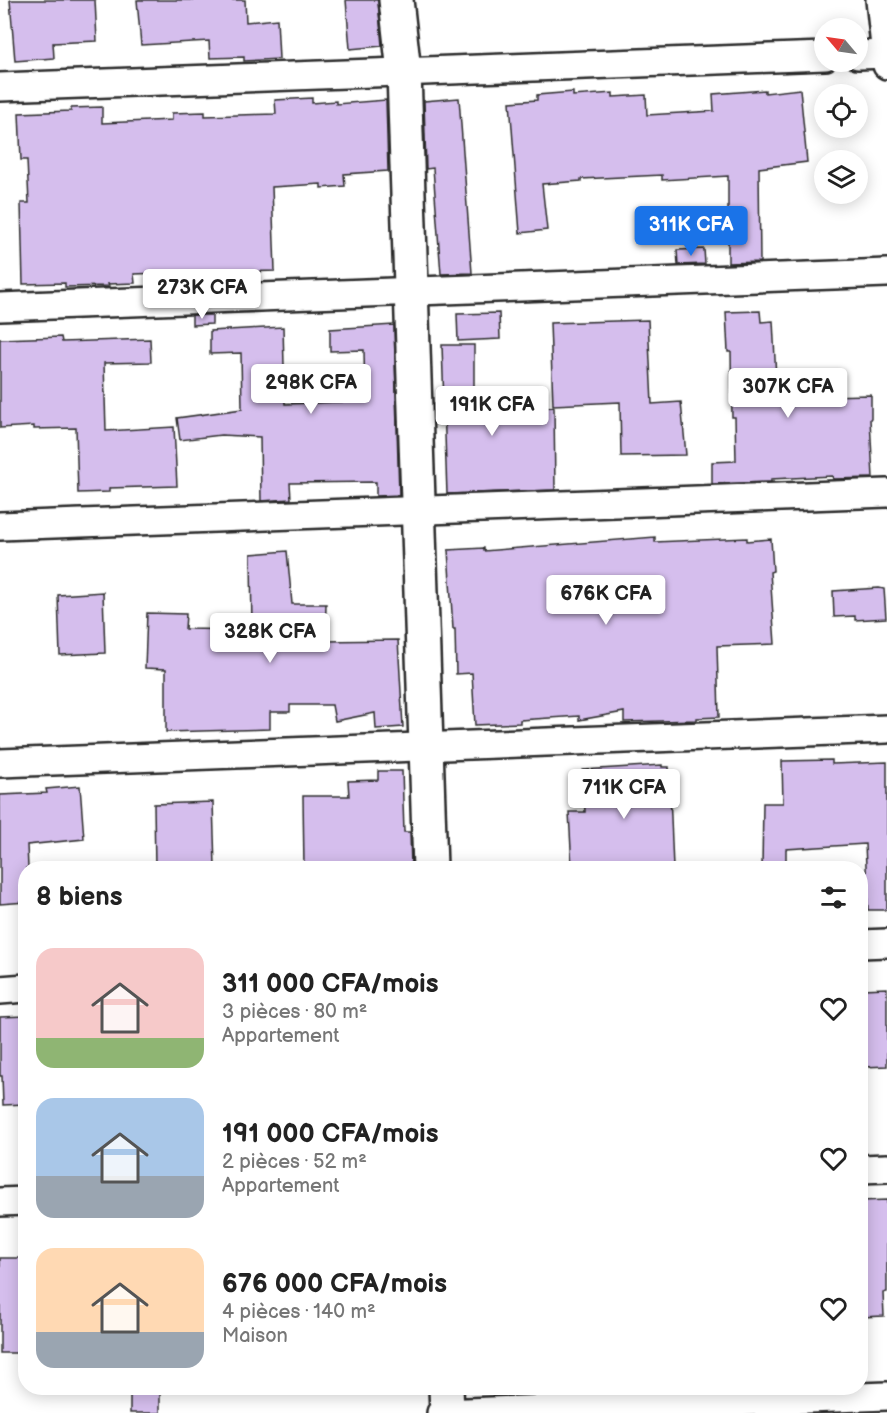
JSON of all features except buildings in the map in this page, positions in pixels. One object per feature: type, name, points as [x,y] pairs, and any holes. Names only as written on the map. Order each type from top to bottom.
[{"type":"street","points":[[396,0],[404,72],[430,861]]},
{"type":"street","points":[[880,0],[887,66]]},
{"type":"street","points":[[868,55],[887,54]]},
{"type":"street","points":[[0,87],[814,56]]},
{"type":"street","points":[[0,307],[887,273]]},
{"type":"street","points":[[0,526],[887,493]]},
{"type":"street","points":[[0,763],[887,729]]},
{"type":"street","points":[[868,944],[887,943]]},
{"type":"street","points":[[0,990],[18,989]]},
{"type":"street","points":[[868,1169],[887,1168]]},
{"type":"street","points":[[0,1202],[18,1201]]},
{"type":"street","points":[[447,1395],[447,1413]]},
{"type":"street","points":[[441,1413],[887,1396]]}]
